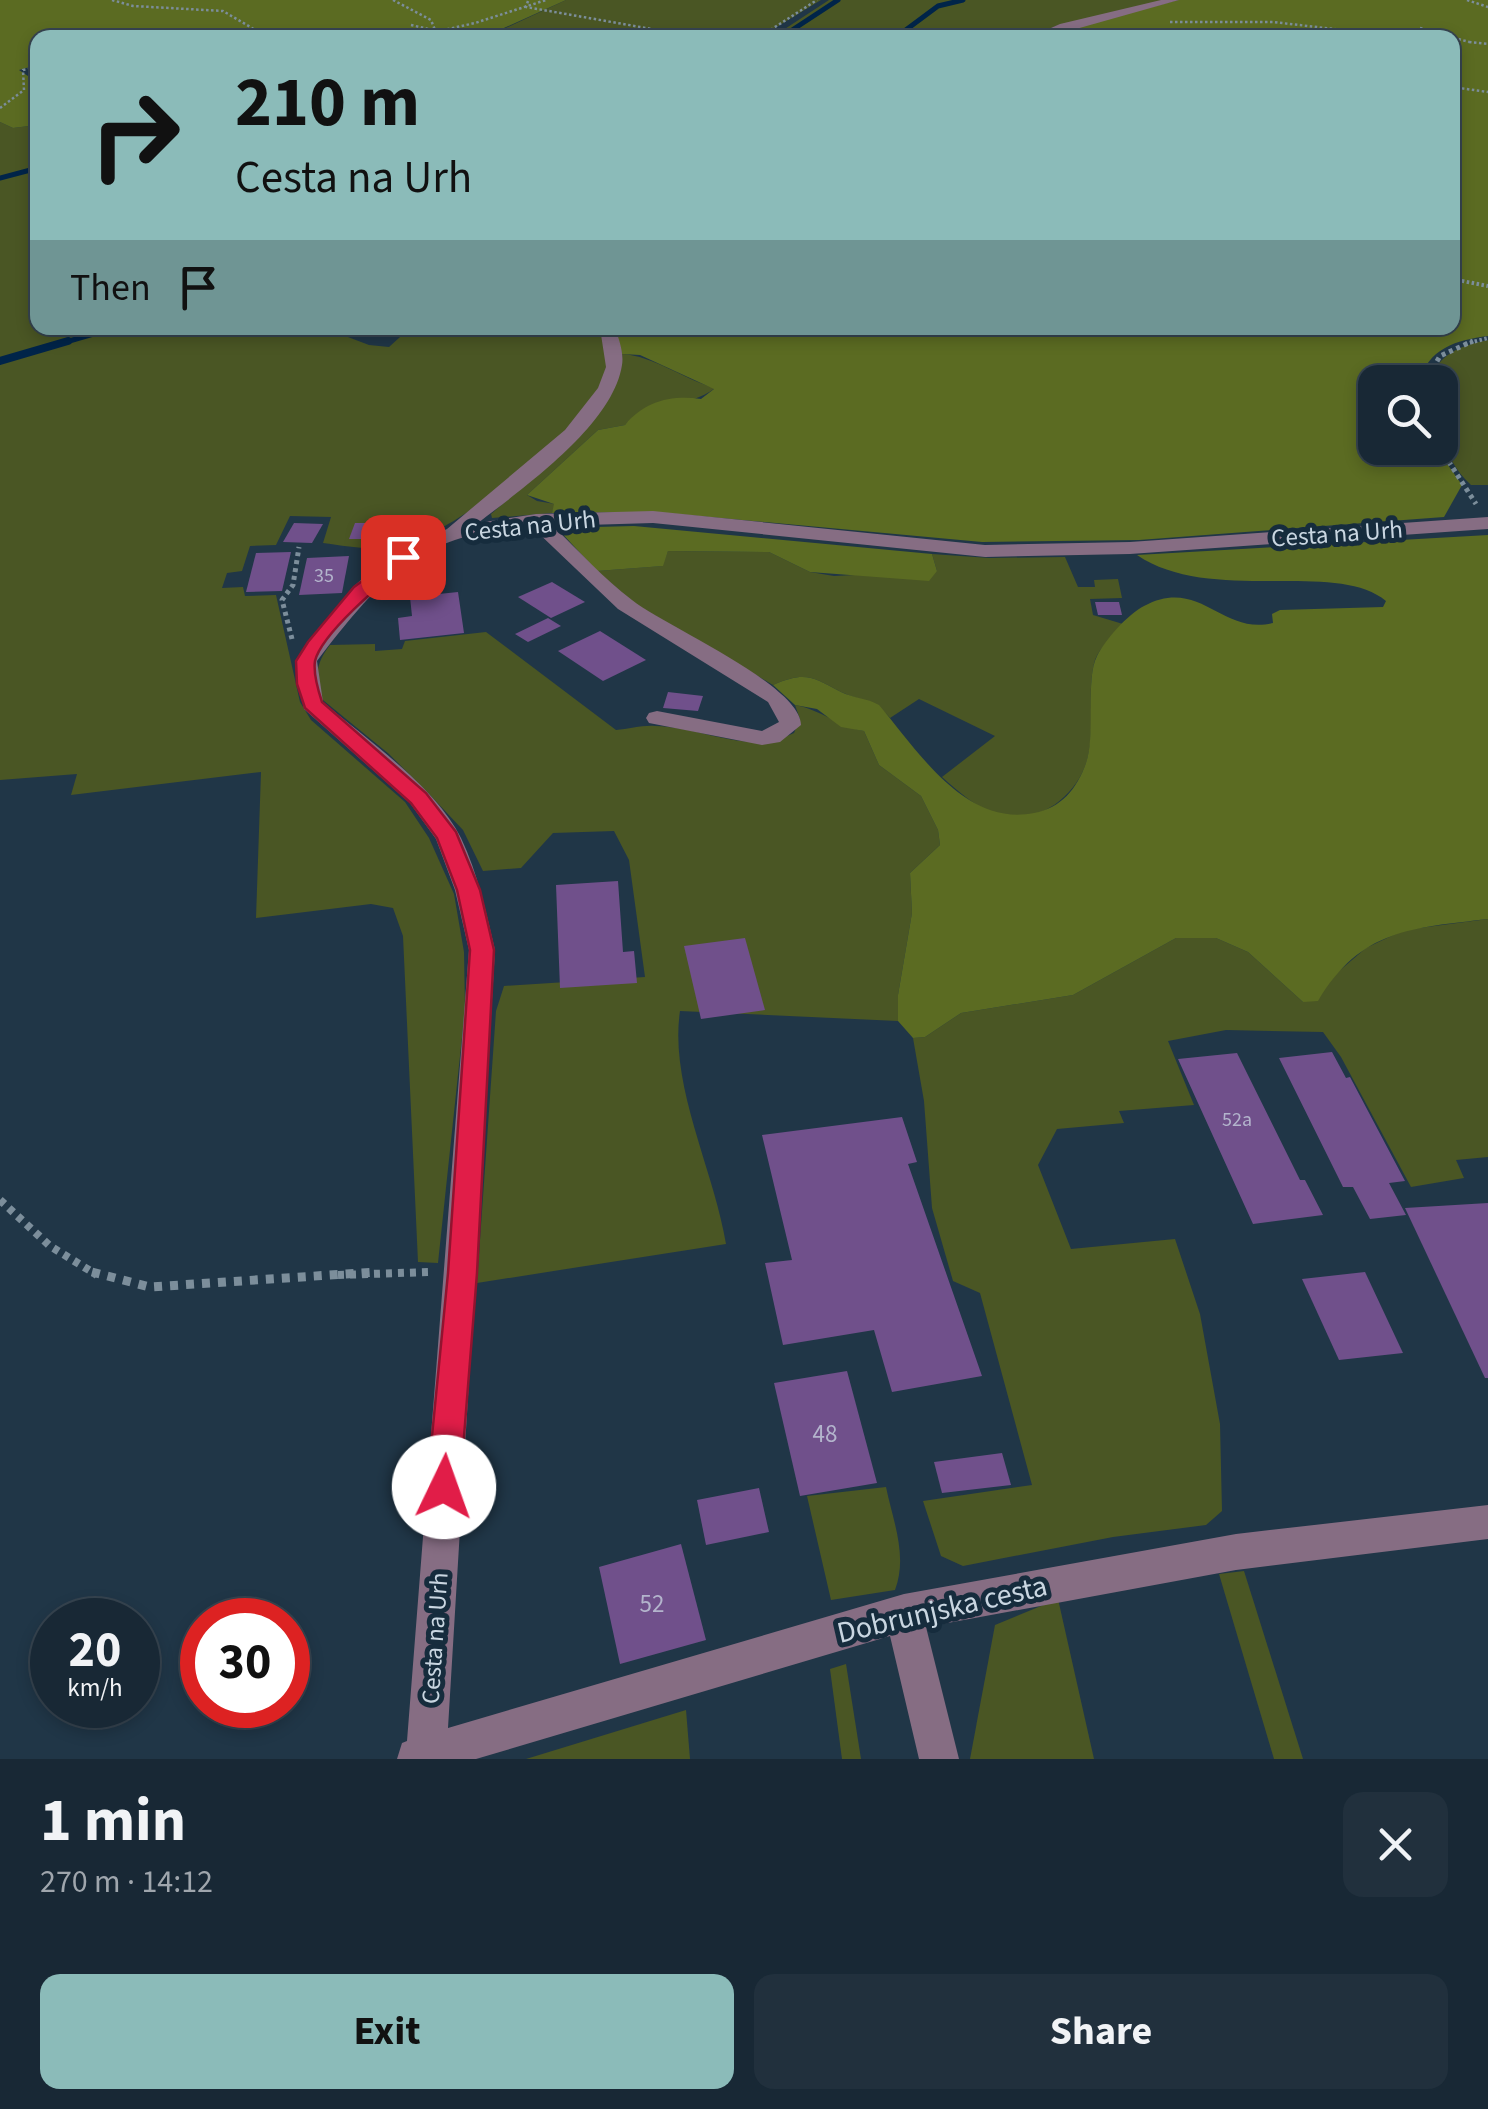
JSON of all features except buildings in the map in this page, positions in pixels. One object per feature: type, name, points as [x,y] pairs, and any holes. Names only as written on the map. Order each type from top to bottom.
[{"type":"street","points":[[1054,30],[1174,0]]},
{"type":"street","points":[[453,532],[520,481],[586,416],[614,368],[609,335]]},
{"type":"street","name":"Cesta na Urh","points":[[421,1757],[462,1273],[482,950],[468,890],[448,837],[418,798],[312,704],[306,661],[360,591],[389,565],[453,532],[536,520],[653,517],[985,550],[1130,548],[1487,522]]},
{"type":"street","points":[[536,520],[625,605],[776,697],[790,717],[790,725],[762,738],[658,718]]},
{"type":"street","name":"Dobrunjska cesta","points":[[421,1757],[904,1613],[1236,1552],[1488,1522]]},
{"type":"street","points":[[904,1613],[940,1759]]},
{"type":"path","points":[[112,0],[147,8],[223,11],[255,30]]},
{"type":"path","points":[[393,0],[431,20],[434,30]]},
{"type":"path","points":[[411,25],[434,30],[546,0]]},
{"type":"path","points":[[770,30],[817,0]]},
{"type":"path","points":[[1466,0],[1488,8]]},
{"type":"path","points":[[526,7],[528,1]]},
{"type":"path","points":[[526,7],[657,30]]},
{"type":"path","points":[[1159,22],[1273,22],[1342,30]]},
{"type":"path","points":[[1420,28],[1427,30]]},
{"type":"path","points":[[1460,39],[1469,42]]},
{"type":"path","points":[[1460,41],[1488,44]]},
{"type":"path","points":[[0,108],[24,90],[23,70],[30,68]]},
{"type":"path","points":[[1460,89],[1488,92]]},
{"type":"path","points":[[1460,281],[1488,286]]},
{"type":"path","points":[[1431,365],[1440,353],[1488,338]]},
{"type":"path","points":[[1451,465],[1487,522]]},
{"type":"path","points":[[299,547],[293,585],[282,600],[290,634],[306,661]]},
{"type":"path","points":[[0,1200],[70,1262],[93,1276],[120,1285],[150,1287],[393,1271],[462,1273]]},
{"type":"green space","points":[[0,0],[566,0],[500,30],[30,30],[30,67],[19,70],[30,77],[30,126],[13,128],[0,122]]},
{"type":"green space","points":[[566,0],[821,0],[772,30],[501,30]]},
{"type":"green space","points":[[829,0],[1169,0],[1046,30],[783,30]]},
{"type":"green space","points":[[1178,0],[1488,0],[1488,336],[1445,348],[1427,365],[1358,365],[1358,465],[1448,465],[1462,485],[1444,517],[1139,540],[982,542],[655,512],[552,513],[554,504],[527,495],[598,430],[625,425],[641,410],[659,402],[701,399],[714,389],[640,355],[622,354],[617,335],[1460,335],[1460,30],[1064,30]]},
{"type":"green space","points":[[0,122],[13,128],[30,126],[30,335],[343,335],[369,345],[389,347],[402,335],[604,335],[607,366],[603,379],[570,427],[515,478],[453,521],[400,546],[362,548],[323,543],[331,517],[290,516],[276,545],[250,546],[242,571],[227,573],[222,588],[243,587],[245,596],[276,595],[300,702],[311,720],[405,802],[429,838],[454,894],[464,952],[465,1009],[438,1263],[418,1262],[403,936],[393,908],[371,904],[256,918],[261,772],[71,795],[77,774],[0,780]]},
{"type":"green space","points":[[1488,340],[1488,485],[1471,485],[1455,465],[1458,465],[1458,365],[1438,365],[1460,348]]},
{"type":"green space","points":[[622,354],[646,359],[715,388],[693,399],[645,411],[625,425],[598,430],[527,495],[555,504],[552,513],[492,518],[491,514],[548,463],[591,417],[619,373]]},
{"type":"green space","points":[[634,526],[932,554],[937,571],[929,581],[810,572],[769,552],[668,551],[663,566],[597,571],[557,528]]},
{"type":"green space","points":[[1488,535],[1488,919],[1435,925],[1391,936],[1352,959],[1318,1001],[1303,1002],[1248,952],[1216,938],[1176,938],[1073,995],[961,1013],[925,1037],[913,1038],[898,1021],[898,995],[912,913],[910,873],[940,845],[938,830],[921,796],[879,765],[864,731],[841,727],[817,709],[795,705],[773,685],[793,678],[809,678],[879,705],[927,763],[965,797],[1009,814],[1034,813],[1060,802],[1078,781],[1089,751],[1093,666],[1117,628],[1144,606],[1181,598],[1255,625],[1273,623],[1272,614],[1280,610],[1383,607],[1386,601],[1364,589],[1336,583],[1200,577],[1167,570],[1137,555]]},
{"type":"green space","points":[[668,551],[769,552],[810,572],[834,576],[937,571],[932,554],[1065,557],[1078,587],[1095,587],[1094,580],[1118,579],[1122,598],[1090,599],[1093,615],[1123,624],[1095,660],[1090,748],[1082,773],[1065,796],[1041,812],[1014,817],[983,808],[942,777],[995,736],[919,699],[890,718],[873,704],[815,680],[801,677],[773,685],[635,604],[597,571],[662,566]]},
{"type":"green space","points":[[486,632],[616,730],[655,726],[760,742],[794,733],[800,719],[795,705],[864,731],[879,765],[921,796],[938,830],[940,845],[910,873],[912,913],[898,995],[898,1021],[680,1011],[681,1068],[726,1244],[477,1283],[496,1011],[504,986],[645,977],[629,860],[614,831],[553,833],[521,868],[483,871],[463,830],[389,754],[318,696],[317,681],[320,663],[330,645],[375,644],[375,651],[402,649],[405,641]]},
{"type":"green space","points":[[1488,919],[1488,1157],[1456,1160],[1464,1178],[1411,1187],[1341,1057],[1323,1032],[1226,1030],[1168,1041],[1194,1105],[1119,1111],[1124,1123],[1057,1129],[1038,1165],[1071,1249],[1175,1239],[1200,1314],[1220,1424],[1222,1511],[1206,1525],[1113,1537],[963,1566],[941,1556],[923,1501],[1032,1485],[980,1293],[953,1281],[932,1208],[924,1101],[913,1038],[925,1037],[961,1013],[1073,995],[1176,938],[1216,938],[1248,952],[1303,1002],[1366,948],[1404,930]]},
{"type":"green space","points":[[886,1487],[900,1551],[895,1590],[831,1600],[807,1496]]},
{"type":"green space","points":[[1244,1571],[1303,1759],[1274,1759],[1219,1574]]},
{"type":"green space","points":[[1058,1599],[1094,1759],[970,1759],[995,1625]]},
{"type":"green space","points":[[846,1664],[861,1759],[842,1759],[830,1669]]},
{"type":"green space","points":[[686,1710],[690,1759],[526,1759]]},
{"type":"waterway","points":[[792,30],[838,0]]},
{"type":"waterway","points":[[906,30],[938,6],[963,0]]},
{"type":"waterway","points":[[0,178],[30,170]]},
{"type":"waterway","points":[[59,344],[90,335]]},
{"type":"waterway","points":[[0,361],[68,341]]},
{"type":"route","points":[[403,557],[360,591],[315,646],[306,661],[306,684],[312,704],[418,798],[448,837],[468,890],[482,950],[444,1487]]}]
